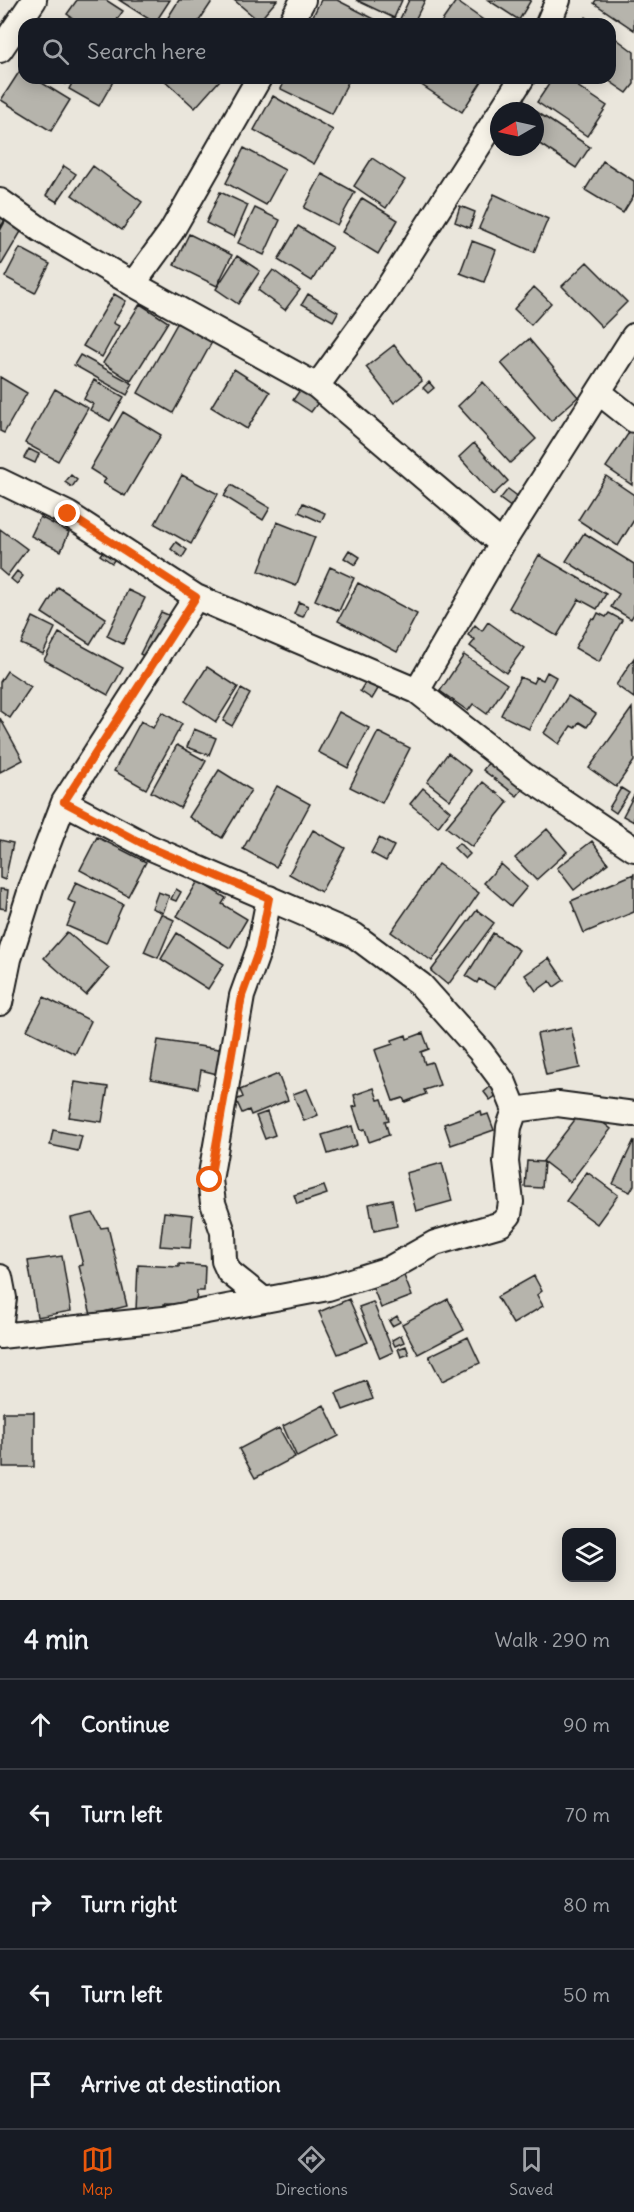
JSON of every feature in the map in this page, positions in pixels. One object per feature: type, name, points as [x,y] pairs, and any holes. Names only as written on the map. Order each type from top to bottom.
[{"type":"street","points":[[22,18],[34,0]]},
{"type":"street","points":[[293,18],[303,0]]},
{"type":"street","points":[[550,18],[558,0]]},
{"type":"street","points":[[0,50],[18,24]]},
{"type":"street","points":[[133,284],[171,232],[256,84]]},
{"type":"street","points":[[507,102],[518,84]]},
{"type":"street","points":[[317,386],[382,297],[490,129]]},
{"type":"street","points":[[0,201],[41,230],[133,284],[317,386],[502,544]]},
{"type":"street","points":[[417,691],[502,544],[600,393],[634,336]]},
{"type":"street","points":[[600,393],[634,420]]},
{"type":"street","points":[[1,482],[68,514],[196,597],[417,691],[524,774],[634,849]]},
{"type":"street","points":[[0,1003],[9,959],[32,886],[64,802],[196,597]]},
{"type":"street","points":[[0,1336],[164,1319],[328,1288],[389,1269],[435,1243],[501,1224],[509,1215],[511,1202],[506,1162],[509,1127],[514,1110],[504,1083],[421,985],[354,935],[149,847],[64,802]]},
{"type":"street","points":[[264,1300],[230,1272],[224,1261],[223,1232],[213,1203],[210,1180],[242,996],[259,949],[269,898]]},
{"type":"street","points":[[514,1110],[558,1104],[634,1114]]},
{"type":"street","points":[[0,1277],[4,1298],[0,1328]]},
{"type":"building","points":[[77,0],[106,0],[123,11],[118,18],[73,18],[67,14]]},
{"type":"building","points":[[119,0],[170,0],[158,18],[147,18]]},
{"type":"building","points":[[179,0],[213,0],[201,18],[168,18]]},
{"type":"building","points":[[234,0],[277,0],[262,18],[255,18]]},
{"type":"building","points":[[321,0],[337,0],[372,18],[312,18]]},
{"type":"building","points":[[356,0],[402,0],[394,18]]},
{"type":"building","points":[[409,0],[425,0],[416,18],[400,18]]},
{"type":"building","points":[[488,0],[531,0],[520,18],[516,18]]},
{"type":"building","points":[[596,0],[634,0],[634,30],[594,3]]},
{"type":"building","points":[[456,1],[480,18],[444,18]]},
{"type":"building","points":[[616,38],[634,52],[634,84],[627,93],[614,84],[616,84]]},
{"type":"building","points":[[18,74],[18,84],[44,84],[70,100],[51,131],[1,100]]},
{"type":"building","points":[[72,84],[112,84],[99,106],[69,89]]},
{"type":"building","points":[[169,84],[216,84],[195,108]]},
{"type":"building","points":[[283,84],[347,84],[332,114],[281,89]]},
{"type":"building","points":[[420,84],[480,84],[462,112]]},
{"type":"building","points":[[549,84],[574,84],[607,106],[587,136],[544,107],[544,102],[537,102]]},
{"type":"building","points":[[273,96],[333,130],[314,164],[254,130]]},
{"type":"building","points":[[544,117],[590,147],[576,168],[544,147]]},
{"type":"building","points":[[244,148],[285,170],[266,205],[226,183]]},
{"type":"building","points":[[372,158],[405,180],[386,208],[354,186]]},
{"type":"building","points":[[603,161],[634,181],[634,195],[623,213],[585,190]]},
{"type":"building","points":[[64,166],[76,174],[57,202],[46,195]]},
{"type":"building","points":[[93,166],[142,202],[122,230],[72,195]]},
{"type":"building","points":[[322,174],[355,192],[337,225],[304,208]]},
{"type":"building","points":[[220,192],[248,205],[234,237],[206,223]]},
{"type":"building","points":[[494,194],[548,219],[534,252],[479,228]]},
{"type":"building","points":[[362,198],[398,220],[378,254],[342,232]]},
{"type":"building","points":[[460,206],[475,212],[470,228],[455,222]]},
{"type":"building","points":[[255,208],[280,220],[264,255],[238,243]]},
{"type":"building","points":[[0,210],[8,215],[0,228]]},
{"type":"building","points":[[6,220],[22,230],[0,267],[0,231]]},
{"type":"building","points":[[298,226],[332,247],[312,281],[278,260]]},
{"type":"building","points":[[189,234],[232,255],[217,286],[174,265]]},
{"type":"building","points":[[472,241],[496,250],[484,282],[460,273]]},
{"type":"building","points":[[20,248],[50,264],[35,293],[5,277]]},
{"type":"building","points":[[237,256],[260,271],[238,304],[216,289]]},
{"type":"building","points":[[587,262],[627,302],[602,327],[562,286]]},
{"type":"building","points":[[273,270],[300,290],[285,310],[258,290]]},
{"type":"building","points":[[534,287],[551,303],[531,325],[514,309]]},
{"type":"building","points":[[114,294],[126,301],[113,323],[119,326],[102,357],[83,346]]},
{"type":"building","points":[[308,294],[338,312],[333,321],[302,304]]},
{"type":"building","points":[[140,304],[168,322],[131,381],[103,363]]},
{"type":"building","points":[[178,322],[212,342],[173,413],[138,393]]},
{"type":"building","points":[[529,339],[578,397],[551,421],[501,363]]},
{"type":"building","points":[[394,345],[422,381],[394,403],[366,367]]},
{"type":"building","points":[[80,355],[133,384],[127,395],[74,365]]},
{"type":"building","points":[[234,369],[270,392],[247,429],[211,407]]},
{"type":"building","points":[[0,377],[27,393],[4,433],[0,431]]},
{"type":"building","points":[[94,380],[124,397],[110,421],[90,410],[93,404],[84,399]]},
{"type":"building","points":[[429,382],[434,388],[428,393],[423,388]]},
{"type":"building","points":[[483,382],[536,439],[510,463],[458,406]]},
{"type":"building","points":[[302,387],[320,400],[311,412],[293,400]]},
{"type":"building","points":[[55,389],[88,408],[58,461],[25,443]]},
{"type":"building","points":[[123,412],[161,435],[125,496],[103,483],[106,479],[90,469]]},
{"type":"building","points":[[630,431],[634,433],[632,485],[606,467]]},
{"type":"building","points":[[474,443],[508,481],[493,495],[459,457]]},
{"type":"building","points":[[29,449],[39,454],[35,463],[24,458]]},
{"type":"building","points":[[71,475],[77,480],[72,487],[65,482]]},
{"type":"building","points":[[182,475],[218,494],[191,544],[155,524]]},
{"type":"building","points":[[606,476],[634,495],[634,520],[618,546],[578,520]]},
{"type":"building","points":[[231,485],[270,508],[263,520],[224,496]]},
{"type":"building","points":[[508,489],[520,498],[512,508],[500,499]]},
{"type":"building","points":[[303,503],[325,513],[321,522],[299,512]]},
{"type":"building","points":[[40,517],[69,532],[61,551],[31,536]]},
{"type":"building","points":[[277,522],[315,537],[296,586],[259,571]]},
{"type":"building","points":[[0,529],[27,549],[7,576],[0,570]]},
{"type":"building","points":[[584,533],[634,564],[634,614],[631,619],[611,607],[619,594],[566,561]]},
{"type":"building","points":[[176,542],[187,550],[182,558],[171,549]]},
{"type":"building","points":[[108,544],[120,552],[112,563],[100,555]]},
{"type":"building","points":[[349,550],[360,557],[355,565],[344,558]]},
{"type":"building","points":[[539,555],[606,594],[597,609],[579,599],[557,636],[509,608]]},
{"type":"building","points":[[330,567],[354,578],[339,611],[315,600]]},
{"type":"building","points":[[17,571],[23,576],[17,584],[11,579]]},
{"type":"building","points":[[358,583],[417,614],[397,652],[338,621]]},
{"type":"building","points":[[58,587],[106,618],[90,644],[42,613]]},
{"type":"building","points":[[128,590],[145,598],[123,644],[107,636]]},
{"type":"building","points":[[299,602],[308,606],[303,617],[294,614]]},
{"type":"building","points":[[161,612],[173,617],[151,660],[140,654]]},
{"type":"building","points":[[598,613],[606,617],[609,613],[622,620],[599,662],[575,648],[592,618],[595,619]]},
{"type":"building","points":[[33,617],[55,628],[43,654],[21,644]]},
{"type":"building","points":[[488,622],[524,648],[506,673],[470,646],[475,640],[468,635],[475,625],[482,631]]},
{"type":"building","points":[[59,633],[123,668],[108,695],[44,660]]},
{"type":"building","points":[[464,655],[507,684],[487,714],[473,704],[468,711],[440,691]]},
{"type":"building","points":[[634,658],[634,698],[616,685]]},
{"type":"building","points":[[207,667],[238,687],[216,722],[185,701]]},
{"type":"building","points":[[7,671],[31,687],[10,718],[0,711],[0,682]]},
{"type":"building","points":[[547,672],[556,677],[529,729],[501,715],[520,677],[533,683],[536,677],[543,680]]},
{"type":"building","points":[[366,681],[378,689],[372,699],[360,691]]},
{"type":"building","points":[[241,689],[250,694],[232,726],[223,721]]},
{"type":"building","points":[[568,696],[596,714],[587,727],[579,722],[575,728],[571,726],[559,744],[544,733]]},
{"type":"building","points":[[632,708],[634,761],[616,787],[589,768]]},
{"type":"building","points":[[162,712],[182,724],[146,789],[114,771],[141,721],[153,728]]},
{"type":"building","points":[[339,712],[369,728],[348,768],[318,752]]},
{"type":"building","points":[[0,718],[23,760],[0,772]]},
{"type":"building","points":[[194,729],[216,738],[209,755],[187,747]]},
{"type":"building","points":[[378,732],[410,748],[382,803],[350,787]]},
{"type":"building","points":[[177,745],[206,761],[180,808],[151,792]]},
{"type":"building","points":[[448,753],[471,771],[450,800],[427,782]]},
{"type":"building","points":[[491,759],[526,785],[517,796],[483,770]]},
{"type":"building","points":[[219,770],[251,790],[222,838],[189,817]]},
{"type":"building","points":[[483,782],[508,802],[472,847],[446,827]]},
{"type":"building","points":[[277,786],[310,804],[276,867],[243,849]]},
{"type":"building","points":[[423,788],[450,811],[438,827],[410,804]]},
{"type":"building","points":[[621,788],[629,793],[616,813],[609,808]]},
{"type":"building","points":[[634,795],[634,822],[623,816]]},
{"type":"building","points":[[547,829],[567,852],[536,880],[515,858]]},
{"type":"building","points":[[313,830],[345,848],[321,892],[289,874]]},
{"type":"building","points":[[97,837],[146,862],[128,896],[80,870]]},
{"type":"building","points":[[379,838],[394,846],[386,861],[371,853]]},
{"type":"building","points":[[0,840],[13,843],[5,880],[0,878]]},
{"type":"building","points":[[592,841],[608,863],[574,890],[557,868]]},
{"type":"building","points":[[459,843],[470,854],[465,859],[454,848]]},
{"type":"building","points":[[438,864],[479,893],[432,961],[391,932]]},
{"type":"building","points":[[501,864],[527,887],[511,906],[484,883]]},
{"type":"building","points":[[634,874],[634,912],[584,933],[571,901]]},
{"type":"building","points":[[198,881],[226,898],[222,904],[247,919],[230,948],[177,916]]},
{"type":"building","points":[[76,882],[123,904],[106,943],[67,926],[76,904],[68,900]]},
{"type":"building","points":[[0,889],[8,890],[6,909],[0,908]]},
{"type":"building","points":[[176,889],[181,892],[176,901],[171,899]]},
{"type":"building","points":[[158,892],[169,896],[163,913],[152,908]]},
{"type":"building","points":[[477,910],[494,923],[448,985],[431,971]]},
{"type":"building","points":[[161,914],[174,920],[158,958],[144,952]]},
{"type":"building","points":[[67,932],[109,968],[86,995],[44,958]]},
{"type":"building","points":[[177,933],[224,964],[208,989],[161,959]]},
{"type":"building","points":[[493,933],[519,950],[495,988],[479,979],[477,983],[466,976]]},
{"type":"building","points":[[549,958],[564,980],[554,987],[550,981],[536,991],[525,975]]},
{"type":"building","points":[[44,997],[91,1021],[75,1054],[27,1030]]},
{"type":"building","points":[[571,1027],[580,1068],[546,1075],[537,1034]]},
{"type":"building","points":[[423,1033],[429,1049],[421,1052],[425,1064],[432,1062],[440,1085],[424,1090],[426,1094],[405,1102],[403,1098],[393,1101],[375,1050],[393,1044],[392,1040],[406,1035],[407,1039]]},
{"type":"building","points":[[158,1040],[225,1050],[221,1075],[201,1070],[198,1088],[151,1079]]},
{"type":"building","points":[[278,1074],[288,1100],[251,1115],[249,1110],[242,1113],[236,1100],[243,1097],[240,1090]]},
{"type":"building","points":[[75,1082],[108,1087],[102,1122],[69,1117]]},
{"type":"building","points":[[491,1086],[497,1095],[490,1100],[484,1092]]},
{"type":"building","points":[[374,1088],[378,1100],[382,1099],[389,1120],[385,1121],[389,1135],[369,1142],[365,1129],[361,1130],[353,1107],[357,1106],[354,1095]]},
{"type":"building","points":[[307,1089],[318,1115],[304,1121],[293,1094]]},
{"type":"building","points":[[584,1108],[611,1129],[570,1182],[543,1161]]},
{"type":"building","points":[[481,1111],[482,1116],[488,1114],[494,1130],[451,1145],[444,1124]]},
{"type":"building","points":[[267,1112],[275,1135],[265,1139],[256,1116]]},
{"type":"building","points":[[352,1126],[357,1145],[328,1154],[322,1135]]},
{"type":"building","points":[[53,1130],[82,1136],[78,1151],[50,1145]]},
{"type":"building","points":[[634,1140],[634,1185],[630,1192],[613,1184]]},
{"type":"building","points":[[527,1161],[544,1162],[542,1188],[525,1187]]},
{"type":"building","points":[[442,1163],[452,1201],[416,1211],[406,1173]]},
{"type":"building","points":[[587,1172],[618,1195],[597,1224],[566,1201]]},
{"type":"building","points":[[324,1186],[327,1194],[297,1204],[294,1195]]},
{"type":"building","points":[[392,1199],[397,1226],[374,1231],[369,1204]]},
{"type":"building","points":[[164,1212],[193,1215],[190,1248],[160,1246]]},
{"type":"building","points":[[93,1213],[101,1228],[108,1227],[127,1306],[91,1315],[79,1266],[83,1265],[71,1218]]},
{"type":"building","points":[[62,1256],[71,1311],[37,1317],[28,1261]]},
{"type":"building","points":[[179,1264],[205,1266],[204,1291],[197,1291],[196,1305],[164,1304],[164,1312],[136,1310],[138,1265],[179,1267]]},
{"type":"building","points":[[401,1268],[412,1296],[381,1308],[370,1280]]},
{"type":"building","points":[[534,1276],[542,1291],[537,1295],[543,1306],[513,1324],[497,1297]]},
{"type":"building","points":[[349,1299],[368,1342],[338,1354],[319,1312]]},
{"type":"building","points":[[448,1299],[464,1330],[418,1354],[402,1324]]},
{"type":"building","points":[[373,1302],[393,1352],[380,1358],[359,1307]]},
{"type":"building","points":[[397,1316],[400,1322],[392,1326],[389,1321]]},
{"type":"building","points":[[401,1335],[404,1342],[395,1346],[392,1340]]},
{"type":"building","points":[[468,1337],[480,1363],[442,1381],[429,1356]]},
{"type":"building","points":[[406,1346],[409,1354],[401,1357],[398,1349]]},
{"type":"building","points":[[366,1381],[373,1399],[343,1410],[336,1393]]},
{"type":"building","points":[[324,1405],[339,1436],[297,1457],[283,1426]]},
{"type":"building","points":[[3,1412],[34,1412],[34,1467],[3,1467]]},
{"type":"building","points":[[279,1428],[295,1457],[255,1478],[239,1449]]},
{"type":"route","points":[[68,514],[196,597],[64,802],[149,847],[269,898],[259,949],[242,996],[210,1180]]}]
